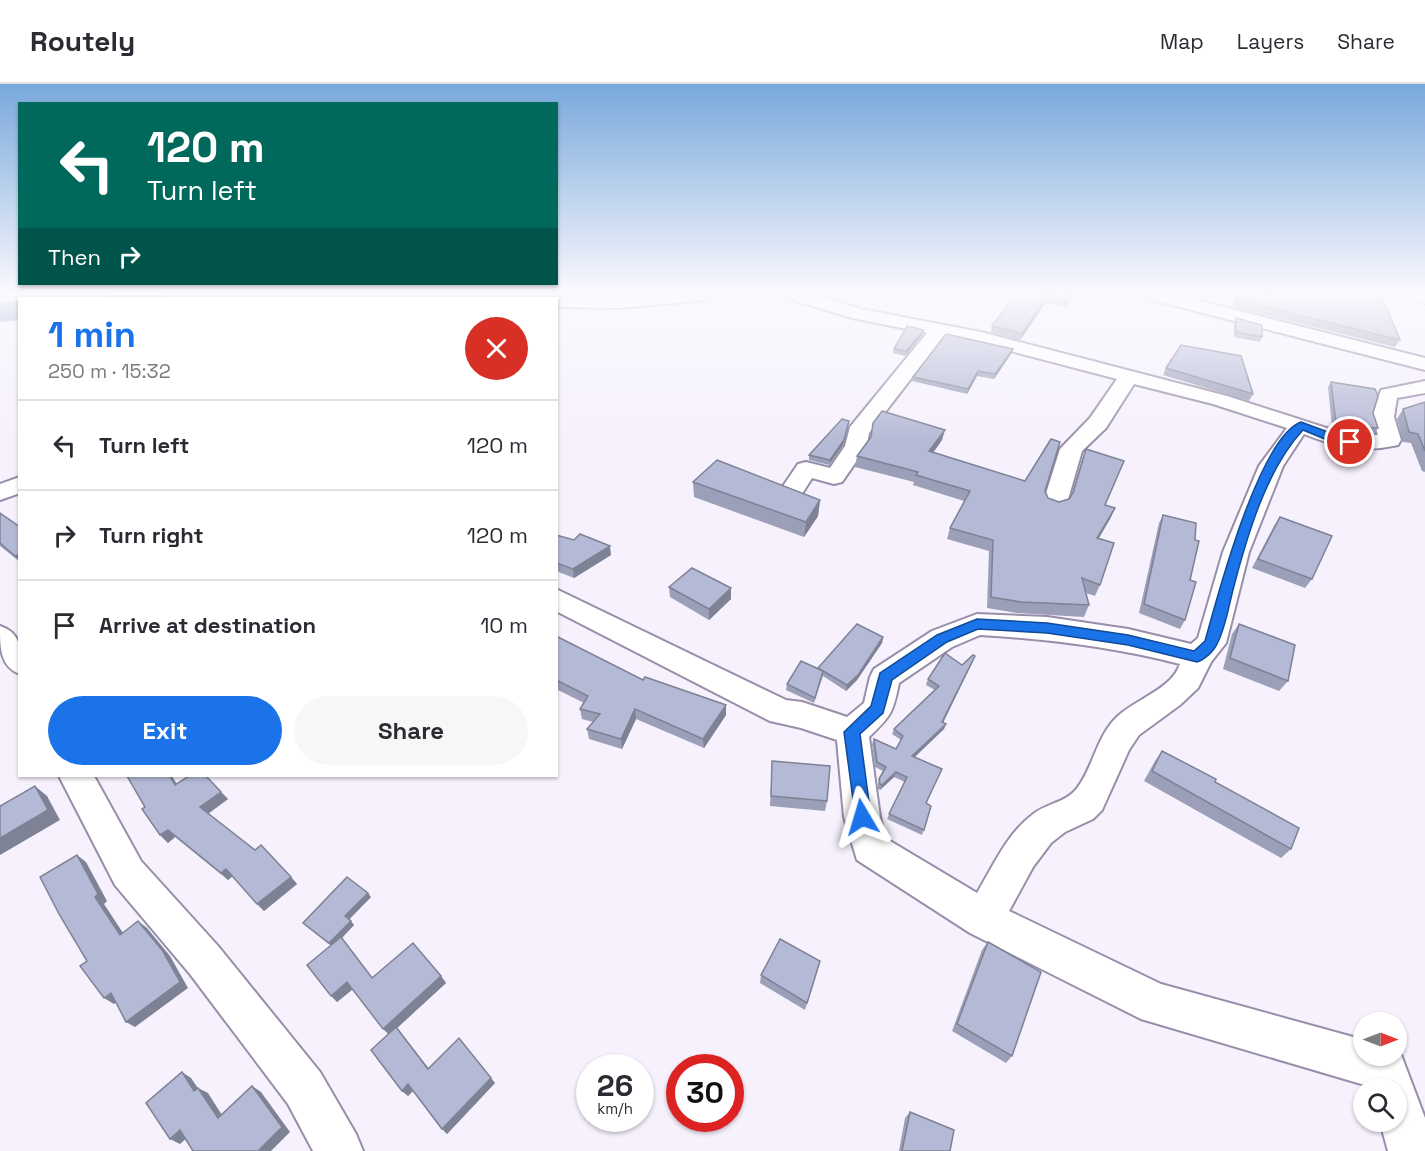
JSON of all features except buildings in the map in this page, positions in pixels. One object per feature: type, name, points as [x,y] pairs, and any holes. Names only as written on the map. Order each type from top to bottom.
[{"type":"street","points":[[791,492],[806,469],[834,477],[838,473],[856,446],[858,432],[927,345]]},
{"type":"street","points":[[1007,345],[1220,400],[1301,425],[1331,438],[1368,445],[1390,440],[1383,417],[1388,394],[1425,387]]},
{"type":"street","points":[[1350,345],[1425,364]]},
{"type":"street","points":[[1055,503],[1071,449],[1098,423],[1129,376]]},
{"type":"street","points":[[984,919],[1025,848],[1046,824],[1076,811],[1089,801],[1111,751],[1128,726],[1179,690],[1196,666],[1197,657],[1211,643],[1236,552],[1270,466],[1287,440],[1301,425]]},
{"type":"street","points":[[0,493],[18,485]]},
{"type":"street","points":[[558,599],[781,712],[802,715],[852,732]]},
{"type":"street","points":[[852,732],[878,709],[885,677],[942,639],[977,624],[1059,630],[1128,640],[1197,657]]},
{"type":"street","points":[[0,637],[18,660]]},
{"type":"street","points":[[852,732],[862,817],[870,848],[984,919],[1156,1004],[1384,1068],[1388,1078]]},
{"type":"street","points":[[77,777],[128,873],[204,960],[304,1088],[339,1151]]},
{"type":"street","points":[[1407,1130],[1412,1143],[1412,1151]]},
{"type":"route","points":[[862,817],[852,732],[878,709],[885,677],[942,639],[977,624],[1047,628],[1128,640],[1197,657],[1211,643],[1236,552],[1255,509],[1270,466],[1287,440],[1301,425],[1331,438],[1350,442]]}]
